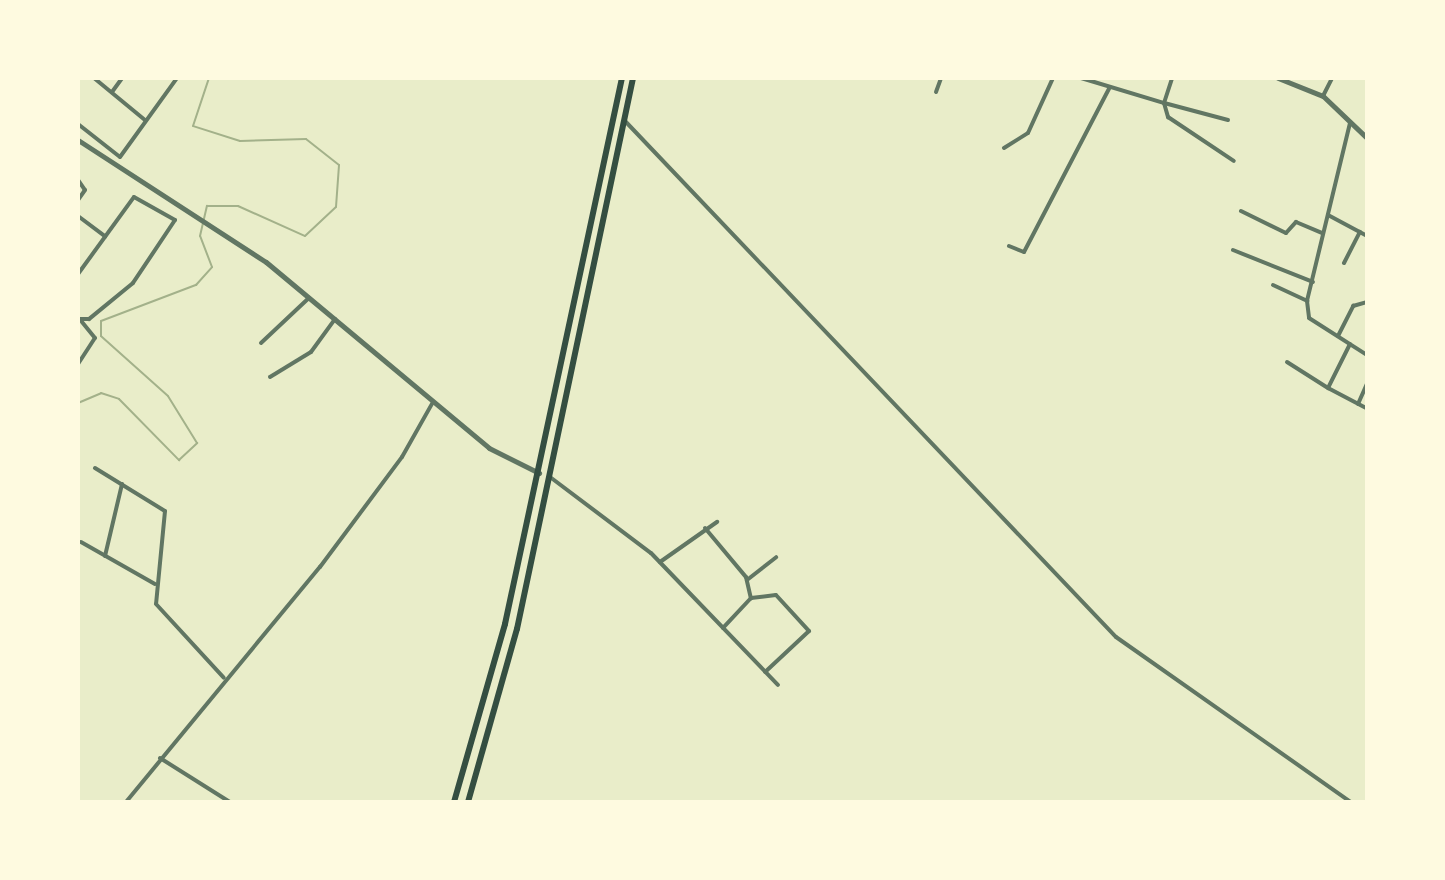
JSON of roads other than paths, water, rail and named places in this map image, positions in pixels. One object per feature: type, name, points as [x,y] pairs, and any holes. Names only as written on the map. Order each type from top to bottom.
[{"type":"highway","points":[[454,802],[539,473],[622,78]]},
{"type":"highway","points":[[468,802],[510,658],[633,78]]},
{"type":"highway","points":[[562,356],[575,358]]},
{"type":"highway","points":[[557,386],[569,388]]},
{"type":"street","points":[[94,78],[145,120]]},
{"type":"street","points":[[111,93],[122,78]]},
{"type":"street","points":[[78,124],[118,158],[177,78]]},
{"type":"street","points":[[936,92],[941,78]]},
{"type":"street","points":[[1004,148],[1028,133],[1053,78]]},
{"type":"street","points":[[1081,78],[1228,120]]},
{"type":"street","points":[[1172,78],[1164,103],[1168,117],[1234,161]]},
{"type":"street","points":[[1278,78],[1323,96],[1367,138]]},
{"type":"street","points":[[1323,96],[1332,78]]},
{"type":"street","points":[[1009,246],[1024,252],[1110,87]]},
{"type":"street","points":[[1351,120],[1307,301],[1309,318],[1367,355]]},
{"type":"street","points":[[625,121],[1116,637],[1351,802]]},
{"type":"street","points":[[78,140],[199,215],[309,298],[489,448],[539,473]]},
{"type":"street","points":[[78,180],[85,188],[78,200]]},
{"type":"street","points":[[78,274],[134,197],[174,224],[133,283],[80,320],[95,338],[78,364]]},
{"type":"street","points":[[1241,211],[1286,233],[1299,222],[1323,234]]},
{"type":"street","points":[[1328,215],[1367,236]]},
{"type":"street","points":[[78,216],[105,236]]},
{"type":"street","points":[[1344,263],[1360,232]]},
{"type":"street","points":[[1233,250],[1313,282]]},
{"type":"street","points":[[1273,285],[1307,301]]},
{"type":"street","points":[[261,343],[309,298]]},
{"type":"street","points":[[1338,336],[1353,306],[1367,302]]},
{"type":"street","points":[[270,377],[308,355],[335,319]]},
{"type":"street","points":[[1328,388],[1350,344]]},
{"type":"street","points":[[1287,362],[1366,408]]},
{"type":"street","points":[[1358,404],[1367,384]]},
{"type":"street","points":[[126,802],[224,678],[320,567],[402,457],[433,401]]},
{"type":"street","points":[[95,468],[165,511],[155,584],[156,604],[224,678]]},
{"type":"street","points":[[550,477],[660,562],[778,685]]},
{"type":"street","points":[[105,556],[122,484]]},
{"type":"street","points":[[660,562],[717,522]]},
{"type":"street","points":[[705,528],[747,580],[751,598]]},
{"type":"street","points":[[81,542],[155,584]]},
{"type":"street","points":[[747,580],[776,557]]},
{"type":"street","points":[[723,628],[751,598],[776,595],[809,631],[765,672]]},
{"type":"street","points":[[160,758],[230,802]]},
{"type":"waterway","points":[[78,403],[101,393],[119,399],[179,460],[197,443],[168,396],[101,336],[101,321],[196,285],[212,267],[200,236],[207,206],[238,206],[305,236],[336,207],[339,165],[306,139],[240,141],[193,126],[209,78]]}]
